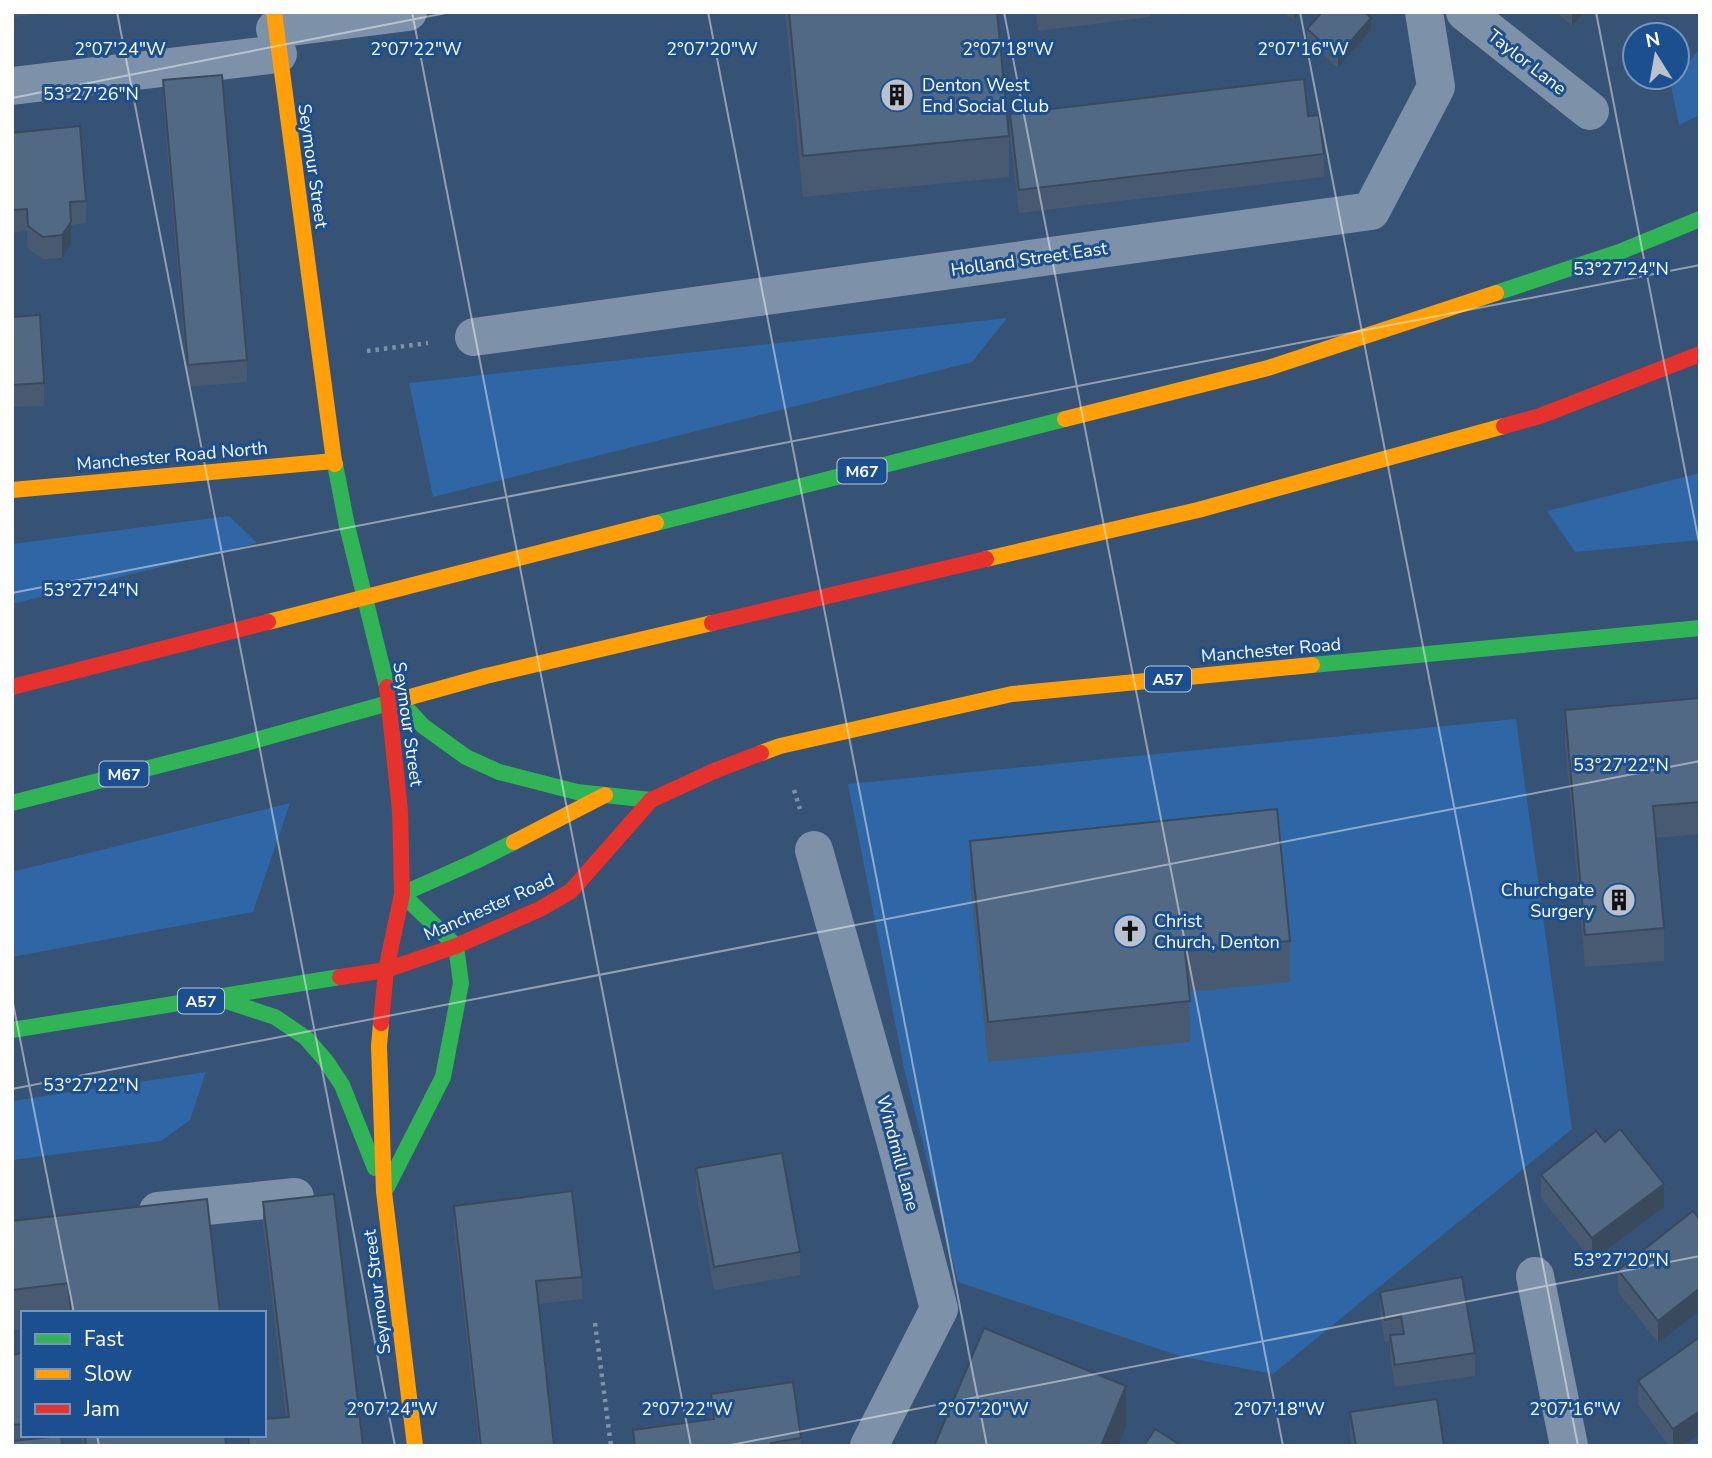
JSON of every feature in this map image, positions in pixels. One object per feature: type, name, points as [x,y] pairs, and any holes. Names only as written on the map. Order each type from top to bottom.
[{"type":"main road","name":"Seymour Street","points":[[276,32],[334,461],[346,526],[387,687],[396,772],[402,846],[402,894],[386,970],[379,1046],[384,1192],[415,1446]]},
{"type":"main road","name":"M67","points":[[12,687],[1268,368],[1622,251],[1700,219]]},
{"type":"main road","name":"M67","points":[[12,803],[235,746],[486,676],[1198,510],[1540,416],[1700,354]]},
{"type":"main road","name":"Manchester Road North","points":[[12,490],[334,461]]},
{"type":"main road","name":"Manchester Road","points":[[386,970],[456,946],[540,909],[571,891],[651,800],[714,771],[780,746],[1012,694],[1700,628]]},
{"type":"main road","points":[[387,687],[423,726],[467,757],[499,772],[577,792],[651,800]]},
{"type":"main road","points":[[384,1192],[443,1077],[461,983],[456,946],[402,894],[605,795]]},
{"type":"main road","name":"A57","points":[[12,1030],[386,970]]},
{"type":"main road","points":[[217,998],[275,1017],[306,1038],[326,1061],[342,1084],[384,1192]]},
{"type":"street","points":[[12,86],[276,32],[408,12]]},
{"type":"street","name":"Holland Street East","points":[[474,337],[1371,211],[1436,87],[1423,12]]},
{"type":"street","name":"Taylor Lane","points":[[1465,12],[1590,111]]},
{"type":"street","name":"Windmill Lane","points":[[814,850],[899,1154],[939,1309],[869,1446]]},
{"type":"street","points":[[120,1214],[295,1197]]},
{"type":"street","points":[[1535,1276],[1569,1446]]},
{"type":"path","points":[[320,358],[474,337]]},
{"type":"path","points":[[780,746],[814,850]]},
{"type":"path","points":[[594,1323],[611,1446]]},
{"type":"shaded area","points":[[1700,48],[1700,115],[1679,125],[1672,91],[1691,91],[1691,60]]},
{"type":"shaded area","points":[[1007,318],[972,362],[433,497],[409,383]]},
{"type":"shaded area","points":[[1700,473],[1700,540],[1575,552],[1547,511]]},
{"type":"shaded area","points":[[229,516],[257,543],[12,604],[12,544]]},
{"type":"shaded area","points":[[1516,719],[1572,1129],[1273,1374],[1183,1357],[958,1282],[905,1073],[848,784]]},
{"type":"shaded area","points":[[290,803],[253,912],[12,957],[12,872]]},
{"type":"shaded area","points":[[206,1072],[190,1120],[161,1141],[12,1160],[12,1101]]},
{"type":"building","name":"Denton West End Social Club","points":[[789,12],[997,12],[1009,136],[803,156]]},
{"type":"building","points":[[1322,12],[1365,12],[1371,18],[1338,56],[1307,29]]},
{"type":"building","points":[[222,75],[247,360],[188,365],[163,80]]},
{"type":"building","points":[[1304,79],[1308,116],[1319,115],[1324,154],[1019,190],[1010,114]]},
{"type":"building","points":[[80,126],[86,201],[70,202],[71,222],[62,235],[43,237],[28,226],[27,209],[12,210],[12,133]]},
{"type":"building","points":[[40,315],[44,383],[12,385],[12,317]]},
{"type":"building","name":"Churchgate Surgery","points":[[1700,698],[1700,802],[1653,806],[1664,928],[1585,935],[1565,710]]},
{"type":"building","name":"Christ Church, Denton","points":[[1277,809],[1290,941],[1185,951],[1190,1001],[988,1022],[970,841]]},
{"type":"building","points":[[1620,1129],[1664,1184],[1592,1238],[1541,1175],[1596,1131],[1605,1142]]},
{"type":"building","points":[[782,1153],[800,1252],[714,1267],[696,1168]]},
{"type":"building","points":[[572,1191],[582,1277],[536,1281],[554,1446],[481,1446],[454,1206]]},
{"type":"building","points":[[334,1194],[363,1446],[249,1446],[248,1437],[266,1437],[266,1419],[289,1417],[263,1202]]},
{"type":"building","points":[[207,1199],[220,1311],[71,1311],[68,1283],[12,1290],[12,1221]]},
{"type":"building","points":[[1693,1211],[1700,1220],[1700,1288],[1658,1321],[1618,1270]]},
{"type":"building","points":[[1462,1277],[1475,1353],[1395,1365],[1390,1335],[1404,1334],[1401,1316],[1385,1320],[1380,1292]]},
{"type":"building","points":[[984,1328],[1126,1386],[1101,1446],[934,1446]]},
{"type":"building","points":[[1700,1337],[1700,1411],[1673,1429],[1638,1381]]},
{"type":"building","points":[[21,1353],[21,1424],[12,1425],[12,1355]]},
{"type":"building","points":[[793,1382],[801,1438],[771,1443],[772,1446],[635,1446],[633,1430],[714,1419],[711,1394]]},
{"type":"building","points":[[1437,1399],[1444,1446],[1356,1446],[1350,1412]]},
{"type":"building","points":[[1155,1429],[1182,1446],[1144,1446]]},
{"type":"building","points":[[61,1437],[62,1446],[12,1446],[12,1441]]},
{"type":"building","points":[[85,1437],[225,1437],[226,1446],[86,1446]]},
{"type":"traffic: fast","points":[[1496,293],[1622,251],[1700,219]]},
{"type":"traffic: fast","points":[[656,523],[1065,419]]},
{"type":"traffic: fast","points":[[335,464],[347,526],[387,687],[423,726],[466,757],[499,772],[577,792],[651,800]]},
{"type":"traffic: fast","points":[[1312,665],[1700,628]]},
{"type":"traffic: fast","points":[[12,803],[235,746],[410,697]]},
{"type":"traffic: fast","points":[[387,1187],[443,1077],[461,983],[456,946],[402,894],[514,842]]},
{"type":"traffic: fast","points":[[12,1030],[340,977]]},
{"type":"traffic: fast","points":[[217,998],[275,1017],[306,1038],[342,1085],[375,1168]]},
{"type":"traffic: slow","points":[[274,12],[334,461]]},
{"type":"traffic: slow","points":[[1065,419],[1268,368],[1496,293]]},
{"type":"traffic: slow","points":[[986,559],[1198,510],[1504,426]]},
{"type":"traffic: slow","points":[[12,490],[334,461],[335,464]]},
{"type":"traffic: slow","points":[[268,622],[656,523]]},
{"type":"traffic: slow","points":[[410,697],[486,676],[712,623]]},
{"type":"traffic: slow","points":[[761,753],[780,746],[1012,694],[1312,665]]},
{"type":"traffic: slow","points":[[514,842],[605,795]]},
{"type":"traffic: slow","points":[[381,1023],[379,1046],[384,1192],[415,1446]]},
{"type":"traffic: jam","points":[[1504,426],[1540,416],[1700,354]]},
{"type":"traffic: jam","points":[[712,623],[986,559]]},
{"type":"traffic: jam","points":[[12,687],[268,622]]},
{"type":"traffic: jam","points":[[381,1023],[386,970],[402,894],[400,811],[387,687]]},
{"type":"traffic: jam","points":[[340,977],[386,970],[456,946],[540,909],[571,891],[651,800],[761,753]]},
{"type":"place","name":"Denton West End Social Club","points":[[897,95]]},
{"type":"place","name":"Churchgate Surgery","points":[[1619,900]]},
{"type":"place","name":"Christ Church, Denton","points":[[1130,931]]}]
